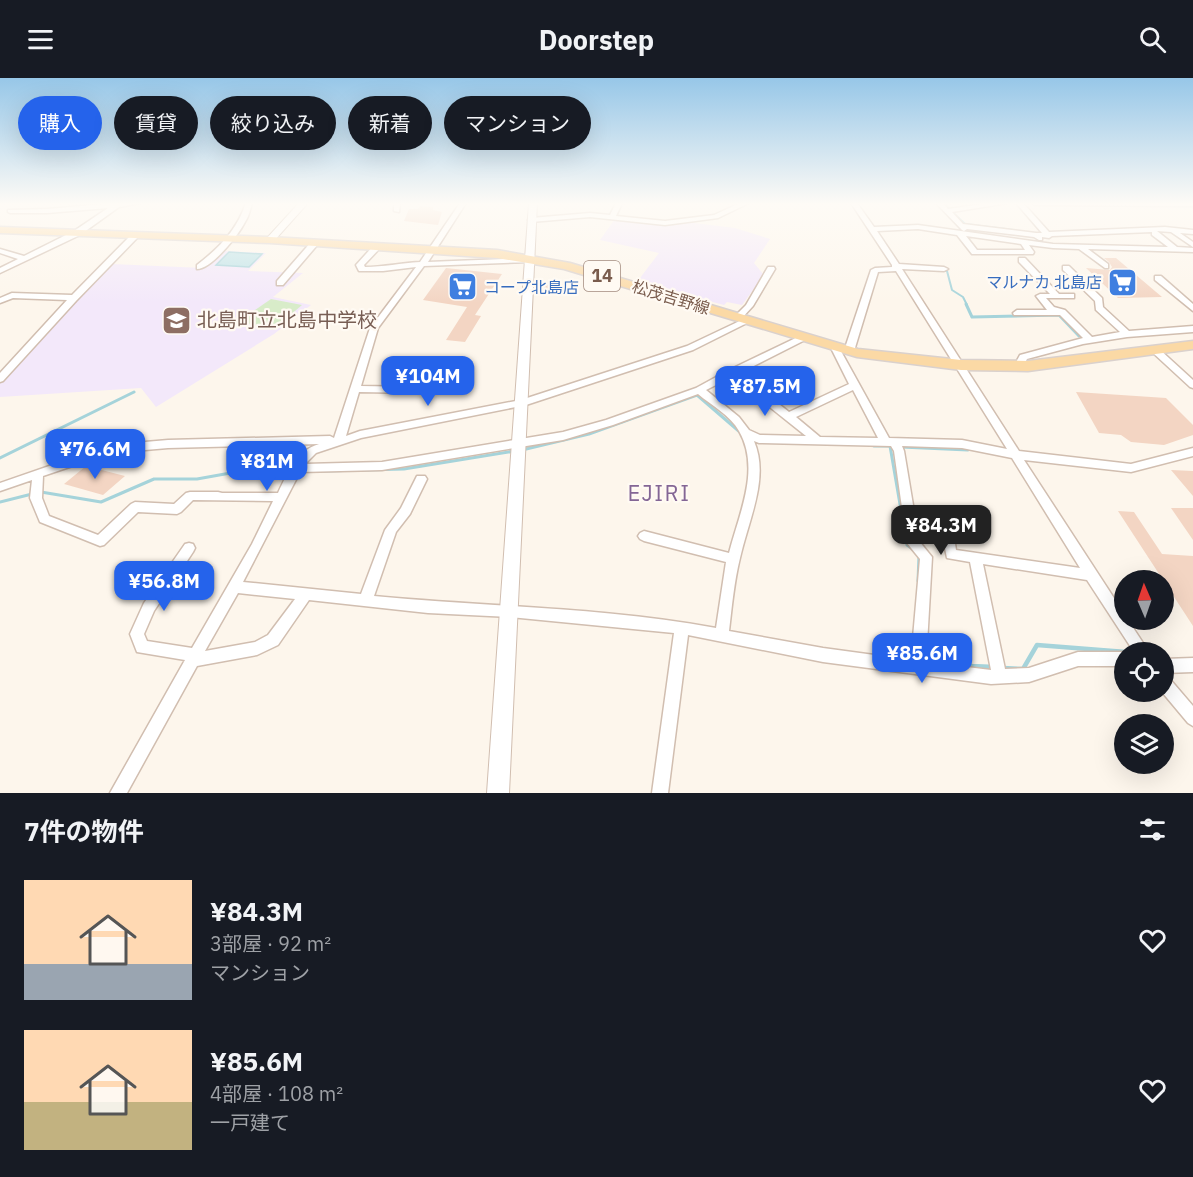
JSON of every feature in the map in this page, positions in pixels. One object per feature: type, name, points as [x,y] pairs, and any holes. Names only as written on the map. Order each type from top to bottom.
[{"type":"main road","name":"松茂吉野線","points":[[168,236],[433,249],[529,259],[566,266],[849,351],[961,365],[1018,366],[1193,345]]},
{"type":"street","points":[[0,271],[70,236]]},
{"type":"street","points":[[0,379],[135,236]]},
{"type":"street","points":[[200,267],[232,236]]},
{"type":"street","points":[[270,240],[273,236]]},
{"type":"street","points":[[339,440],[374,328],[441,236]]},
{"type":"street","points":[[498,793],[530,236]]},
{"type":"street","points":[[877,236],[961,365],[1090,575],[1135,642]]},
{"type":"street","points":[[965,236],[975,252],[1030,252],[1023,243]]},
{"type":"street","points":[[987,236],[1047,246],[1193,250]]},
{"type":"street","points":[[1037,236],[1047,246]]},
{"type":"street","points":[[1160,236],[1193,257]]},
{"type":"street","points":[[1180,236],[1193,245]]},
{"type":"street","points":[[280,283],[315,243]]},
{"type":"street","points":[[378,246],[360,265],[362,269],[529,259]]},
{"type":"street","points":[[1081,248],[1105,266]]},
{"type":"street","points":[[0,251],[24,259]]},
{"type":"street","points":[[1022,260],[1057,296]]},
{"type":"street","points":[[1066,268],[1099,300],[1099,308],[1127,334]]},
{"type":"street","points":[[118,793],[234,587],[296,468],[312,450],[339,440],[522,403],[690,348],[743,319],[771,269]]},
{"type":"street","points":[[849,351],[875,270],[944,269]]},
{"type":"street","points":[[1158,278],[1193,308]]},
{"type":"street","points":[[0,301],[12,295],[75,298]]},
{"type":"street","points":[[1071,296],[1040,296],[1051,309],[1062,312],[1090,340]]},
{"type":"street","points":[[1017,313],[1062,312]]},
{"type":"street","points":[[1018,366],[1023,357],[1090,340],[1127,334],[1193,329]]},
{"type":"street","points":[[296,468],[382,466],[518,448],[581,430],[699,390],[804,337]]},
{"type":"street","points":[[834,346],[855,385],[893,444],[913,543],[926,557],[918,667]]},
{"type":"street","points":[[1155,350],[1193,385]]},
{"type":"street","points":[[732,372],[816,439]]},
{"type":"street","points":[[788,417],[855,385]]},
{"type":"street","points":[[355,390],[417,390]]},
{"type":"street","points":[[699,390],[743,428],[753,458],[755,480],[733,560],[722,634]]},
{"type":"street","points":[[746,434],[759,439],[962,444],[1016,455],[1131,468],[1193,452]]},
{"type":"street","points":[[0,487],[110,449],[168,444],[339,440]]},
{"type":"street","points":[[38,474],[36,493],[44,519],[100,541],[135,507],[177,509],[190,496],[281,497]]},
{"type":"street","points":[[365,601],[391,530],[406,511],[421,479]]},
{"type":"street","points":[[946,524],[951,554],[1090,575]]},
{"type":"street","points":[[644,536],[733,560]]},
{"type":"street","points":[[189,548],[149,607],[137,634],[142,647],[194,657],[257,648],[273,640],[306,595]]},
{"type":"street","points":[[975,557],[999,676]]},
{"type":"street","points":[[234,587],[365,601],[510,611],[682,628],[823,655],[999,676],[1029,675],[1078,659],[1114,659]]},
{"type":"street","points":[[660,793],[682,628]]},
{"type":"street","points":[[1174,666],[1193,665]]},
{"type":"street","points":[[1174,694],[1190,711]]},
{"type":"shaded area","points":[[603,236],[762,236],[770,239],[754,263],[764,275],[742,305],[727,302],[724,305],[637,282],[659,253],[600,240]]},
{"type":"shaded area","name":"北島町立北島中学校","points":[[222,251],[266,253],[248,271],[303,273],[273,297],[311,305],[274,334],[156,407],[141,388],[0,397],[0,383],[112,264],[203,268]]},
{"type":"green space","points":[[271,299],[302,305],[273,330],[239,321]]},
{"type":"water","points":[[229,252],[262,254],[249,267],[216,265]]},
{"type":"building","name":"マルナカ 北島店","points":[[1104,258],[1116,258],[1162,297],[1118,298],[1086,268],[1110,270],[1112,267]]},
{"type":"building","name":"コープ北島店","points":[[446,268],[502,274],[475,315],[481,316],[465,342],[446,340],[467,307],[423,300]]},
{"type":"building","points":[[543,282],[559,282],[559,295],[542,295]]},
{"type":"building","points":[[1076,392],[1166,398],[1193,425],[1193,435],[1164,445],[1131,442],[1121,435],[1099,433]]},
{"type":"building","points":[[86,466],[125,476],[103,495],[64,484]]},
{"type":"building","points":[[1171,470],[1193,471],[1193,496]]},
{"type":"building","points":[[1171,508],[1193,508],[1193,540]]},
{"type":"building","points":[[1118,511],[1134,512],[1162,554],[1193,556],[1193,626],[1174,597],[1174,570],[1156,570]]},
{"type":"waterway","points":[[940,271],[947,271],[952,290],[963,297],[967,305]]},
{"type":"waterway","points":[[966,304],[972,317],[1059,315],[1079,336]]},
{"type":"waterway","points":[[0,458],[134,392]]},
{"type":"waterway","points":[[522,450],[589,434],[697,395],[741,433]]},
{"type":"waterway","points":[[874,446],[890,446]]},
{"type":"waterway","points":[[890,446],[907,545],[914,550]]},
{"type":"waterway","points":[[901,447],[968,450]]},
{"type":"waterway","points":[[323,471],[404,469],[515,451]]},
{"type":"waterway","points":[[41,492],[101,502],[154,479],[197,479],[236,472],[292,472]]},
{"type":"waterway","points":[[0,502],[32,494]]},
{"type":"waterway","points":[[918,581],[919,555]]},
{"type":"waterway","points":[[1003,668],[1023,669],[1037,645],[1114,651]]},
{"type":"waterway","points":[[923,657],[972,666],[994,667]]},
{"type":"place","name":"マルナカ 北島店","points":[[1123,282]]},
{"type":"place","name":"コープ北島店","points":[[463,287]]},
{"type":"place","name":"北島町立北島中学校","points":[[176,320]]},
{"type":"district","name":"EJIRI","points":[[659,493]]}]
